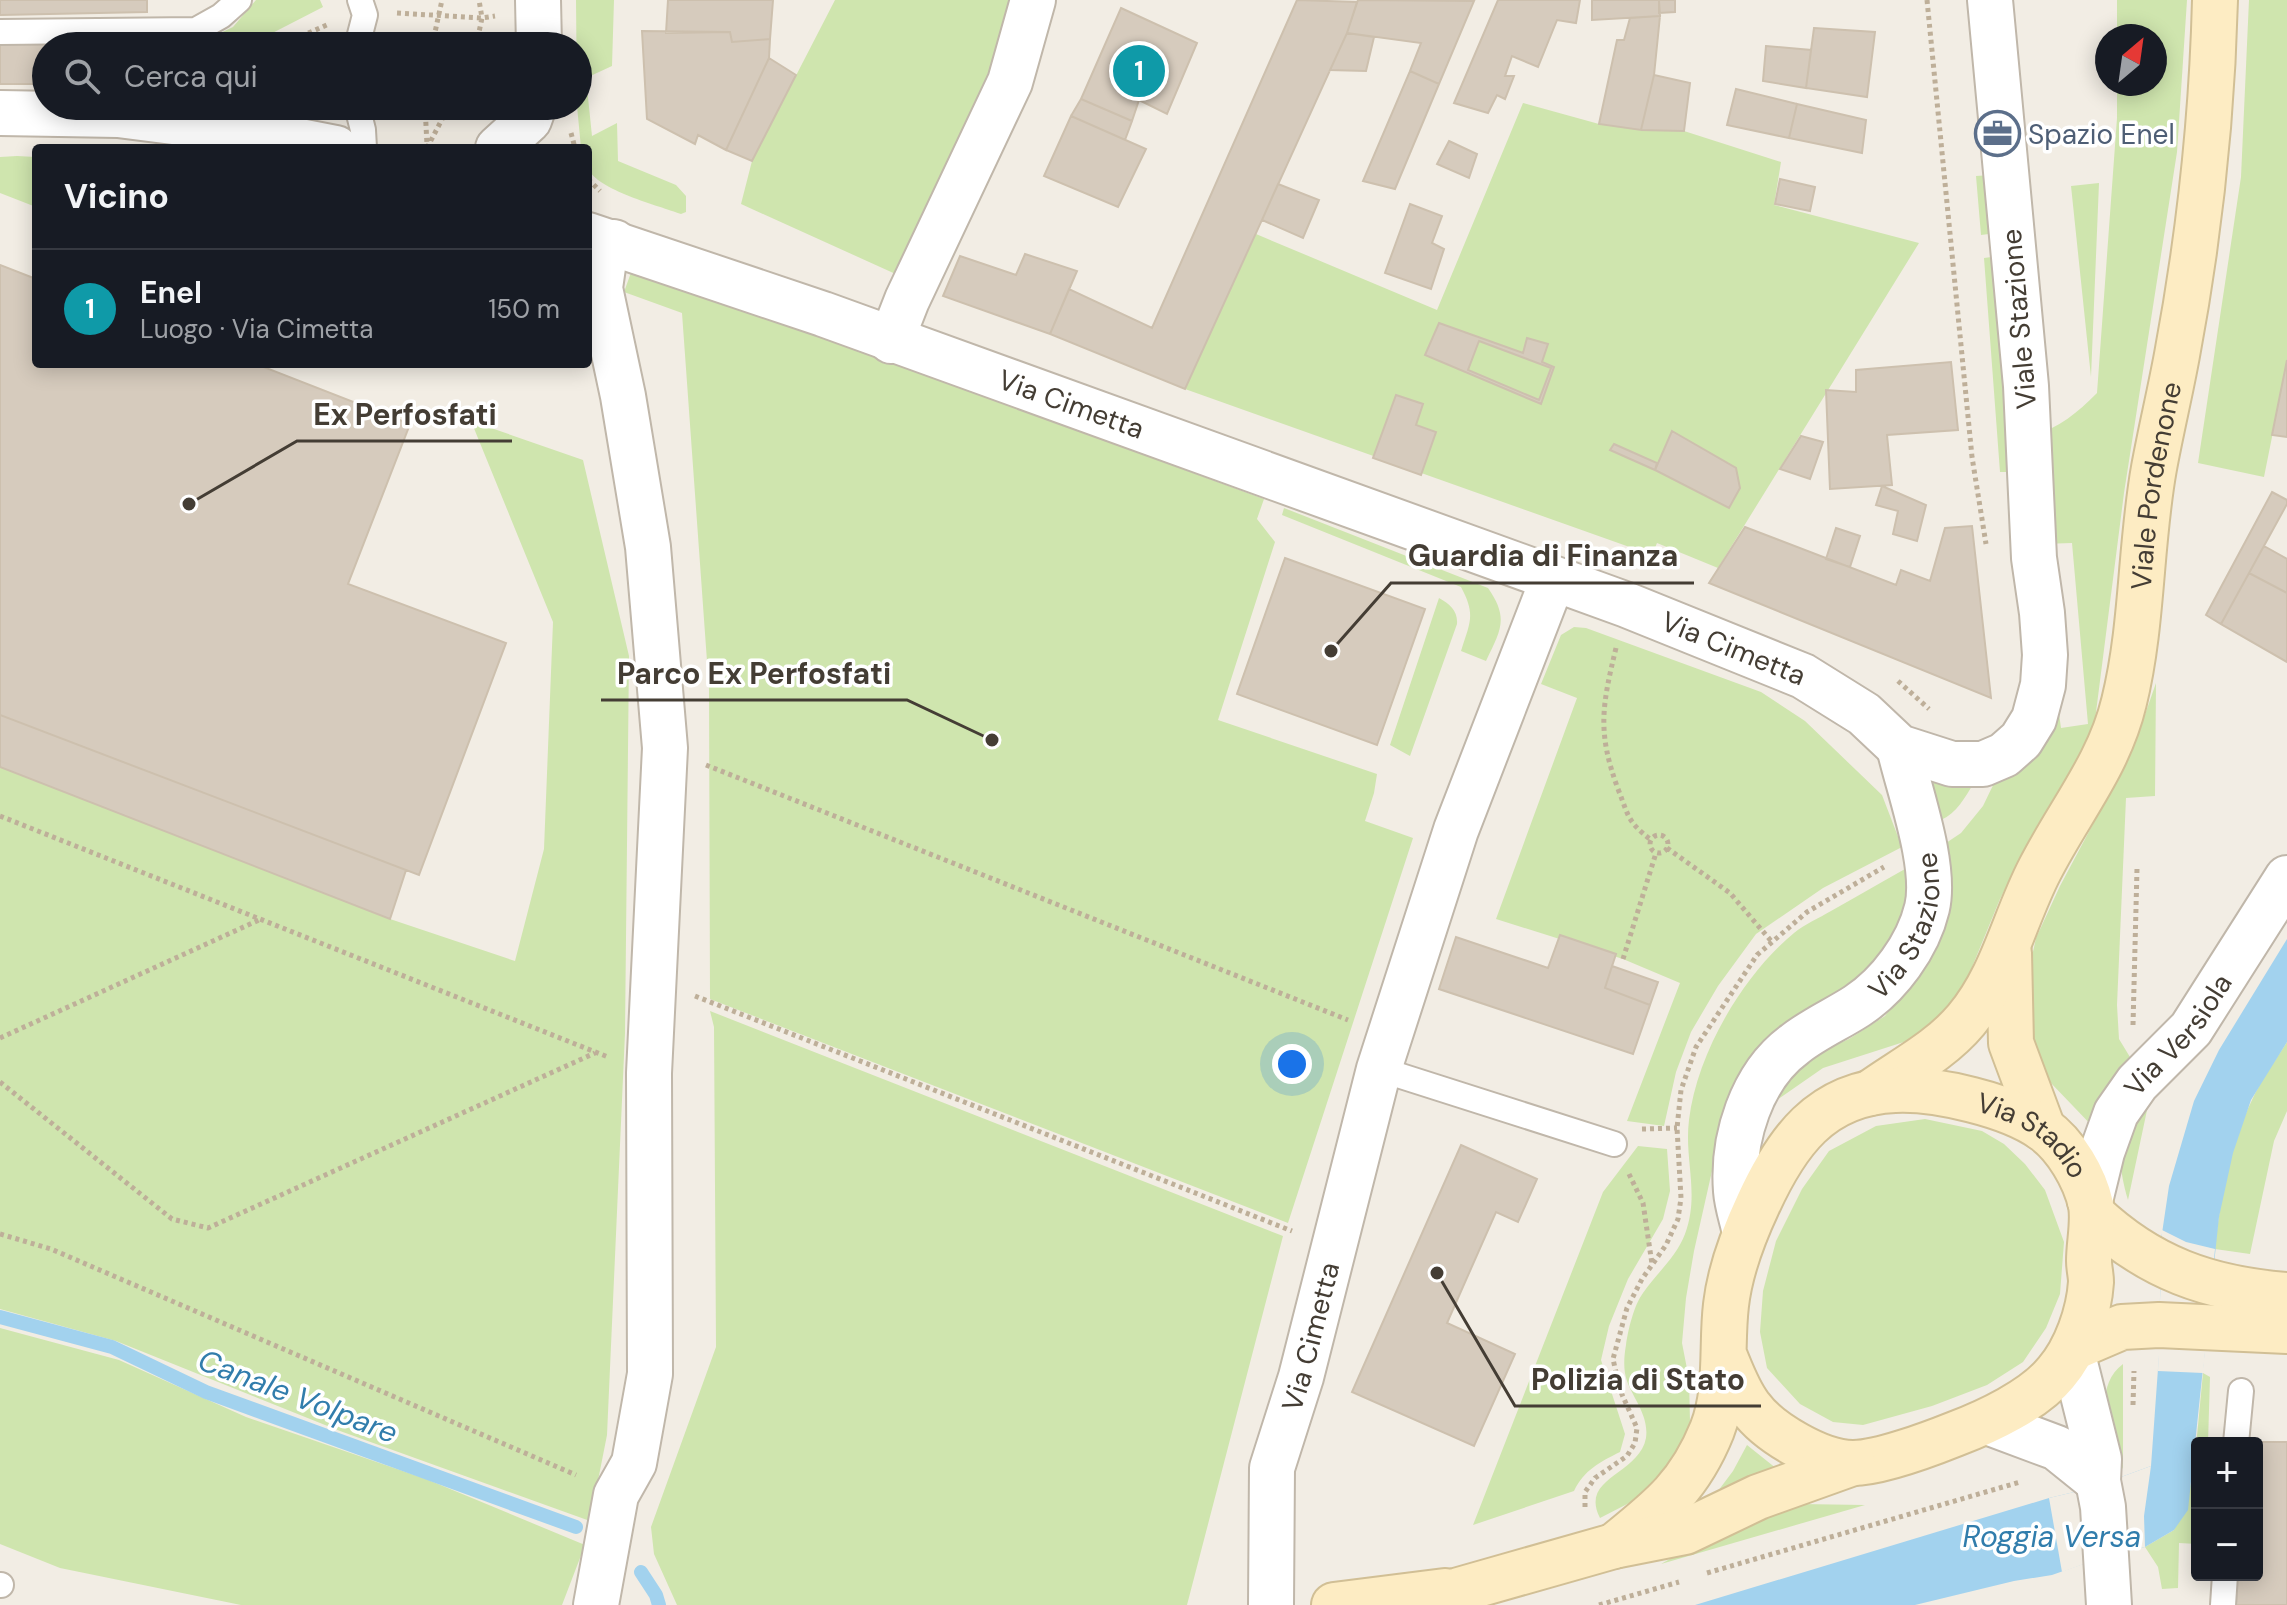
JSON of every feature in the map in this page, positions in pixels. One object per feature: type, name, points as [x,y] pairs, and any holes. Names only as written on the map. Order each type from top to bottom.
[{"type":"main road","name":"Viale Pordenone","points":[[1870,1093],[1947,1042],[1980,1003],[2009,947],[2040,868],[2099,769],[2124,705],[2136,638],[2154,470],[2178,354],[2208,143],[2215,0]]},
{"type":"main road","name":"Viale Pordenone","points":[[2009,947],[2011,1043],[2043,1129]]},
{"type":"main road","name":"Via Stadio","points":[[1416,1605],[1614,1546],[1685,1532],[1758,1497],[1853,1463],[1921,1446],[1987,1422],[2038,1390],[2055,1375],[2072,1350],[2091,1282],[2091,1208],[2066,1153],[2043,1129],[2015,1115],[1951,1095],[1913,1090],[1870,1093],[1814,1119],[1794,1139],[1772,1175],[1745,1233],[1727,1296],[1723,1331],[1725,1357],[1718,1414],[1705,1446],[1688,1478],[1665,1504],[1614,1546]]},
{"type":"main road","points":[[2091,1208],[2117,1238],[2193,1279],[2243,1291],[2287,1295]]},
{"type":"main road","points":[[2072,1350],[2122,1327],[2159,1325],[2287,1331]]},
{"type":"main road","name":"Via Stadio","points":[[1725,1357],[1750,1408],[1771,1427],[1798,1445],[1825,1457],[1853,1463]]},
{"type":"main road","name":"Via Stadio","points":[[1334,1605],[1459,1590]]},
{"type":"street","points":[[891,341],[907,300],[1010,82],[1033,0]]},
{"type":"street","name":"Viale Stazione","points":[[1899,747],[1935,761],[1969,766],[2004,755],[2021,740],[2037,711],[2043,685],[2045,639],[2034,558],[2027,398],[1990,0]]},
{"type":"street","points":[[0,113],[32,114]]},
{"type":"street","points":[[157,120],[259,133],[315,144]]},
{"type":"street","points":[[502,144],[529,120]]},
{"type":"street","points":[[541,120],[542,144]]},
{"type":"street","points":[[596,1605],[616,1495],[634,1463],[650,1374],[649,1073],[665,748],[648,547],[623,396],[600,288],[604,260],[597,233]]},
{"type":"street","name":"Via Cimetta","points":[[597,233],[1748,652],[1803,676],[1864,714],[1899,747]]},
{"type":"street","name":"Via Cimetta","points":[[1271,1605],[1272,1468],[1301,1377],[1386,1050],[1456,830],[1553,579]]},
{"type":"street","name":"Via Stazione","points":[[1745,1233],[1736,1194],[1736,1165],[1740,1135],[1759,1085],[1794,1044],[1878,990],[1896,970],[1910,947],[1927,908],[1928,872],[1899,747]]},
{"type":"street","name":"Via Versiola","points":[[2091,1208],[2102,1152],[2116,1113],[2137,1083],[2191,1029],[2287,878]]},
{"type":"street","points":[[2072,1350],[2099,1459],[2098,1481],[2103,1507],[2109,1605]]},
{"type":"street","points":[[1987,1422],[2057,1448],[2098,1481]]},
{"type":"lane","points":[[0,32],[196,30],[221,16],[239,0]]},
{"type":"lane","points":[[360,0],[365,15],[361,32]]},
{"type":"lane","points":[[259,133],[279,120]]},
{"type":"lane","points":[[360,120],[364,144]]},
{"type":"lane","points":[[1386,1050],[1624,1137]]},
{"type":"lane","points":[[2237,1437],[2241,1391]]},
{"type":"lane","points":[[2223,1605],[2225,1581]]},
{"type":"path","points":[[435,32],[442,0]]},
{"type":"path","points":[[479,0],[482,18],[479,32]]},
{"type":"path","points":[[1927,0],[1972,457],[1986,548]]},
{"type":"path","points":[[390,13],[538,19]]},
{"type":"path","points":[[426,120],[427,144]]},
{"type":"path","points":[[429,144],[442,120]]},
{"type":"path","points":[[1618,640],[1604,698],[1604,744],[1631,823],[1651,840],[1651,849],[1656,853]]},
{"type":"path","points":[[665,748],[1354,1022],[1386,1050]]},
{"type":"path","points":[[0,816],[649,1073]]},
{"type":"path","points":[[1651,840],[1658,835],[1666,838],[1667,848],[1730,893],[1772,942]]},
{"type":"path","points":[[1623,959],[1656,853],[1667,848]]},
{"type":"path","points":[[2137,869],[2132,987],[2133,1024],[2139,1038]]},
{"type":"path","points":[[0,1038],[260,919]]},
{"type":"path","points":[[654,977],[710,1004],[1271,1223],[1334,1241]]},
{"type":"path","points":[[0,1082],[172,1219],[208,1228],[596,1052]]},
{"type":"path","points":[[1652,1264],[1643,1203],[1624,1137],[1677,1128]]},
{"type":"path","points":[[0,1234],[51,1249],[597,1483],[616,1495]]},
{"type":"path","points":[[2133,1414],[2134,1368]]},
{"type":"path","points":[[1585,1507],[1585,1492],[1595,1478]]},
{"type":"path","points":[[1701,1575],[2022,1481]]},
{"type":"path","points":[[1599,1605],[1686,1580]]},
{"type":"green space","points":[[256,0],[320,0],[323,7],[274,32],[222,32],[233,27]]},
{"type":"green space","points":[[576,0],[614,0],[612,66],[592,75],[592,32],[576,32]]},
{"type":"green space","points":[[835,0],[1015,0],[996,79],[900,276],[741,204],[752,161]]},
{"type":"green space","points":[[2117,0],[2187,0],[2177,152],[2124,493],[2095,720],[2083,750],[2037,826],[2000,899],[1961,994],[1941,1019],[1910,1040],[1823,1068],[1774,1102],[1801,1060],[1849,1039],[1885,1016],[1917,972],[1943,845],[1961,833],[1983,806],[2052,663],[2061,728],[2088,724],[2072,543],[2043,544],[2033,436],[2068,419],[2097,393],[2117,96],[2167,96],[2167,24],[2117,24]]},
{"type":"green space","points":[[2249,0],[2287,0],[2287,362],[2264,477],[2198,463],[2241,177]]},
{"type":"green space","points":[[1523,103],[1599,124],[1684,131],[1781,162],[1774,205],[1919,243],[1718,568],[1657,543],[1652,555],[1185,389],[1256,234],[1437,310]]},
{"type":"green space","points":[[578,120],[590,120],[592,136],[617,123],[618,161],[676,185],[686,196],[686,212],[681,214],[644,202],[603,183],[592,174],[592,144],[581,144]]},
{"type":"green space","points":[[0,157],[32,157],[32,205],[0,193]]},
{"type":"green space","points":[[1991,175],[1997,233],[1981,235],[1976,176]]},
{"type":"green space","points":[[2099,183],[2091,377],[2071,186]]},
{"type":"green space","points":[[1999,256],[2016,472],[2000,472],[1984,258]]},
{"type":"green space","points":[[633,267],[1264,499],[1257,519],[1275,542],[1218,720],[1377,774],[1365,821],[1413,838],[1288,1223],[710,999],[709,689],[682,313],[624,292]]},
{"type":"green space","points":[[471,421],[583,460],[629,656],[625,1033],[607,1435],[590,1521],[340,1431],[116,1341],[0,1309],[0,767],[390,919],[515,961],[544,849],[553,622]]},
{"type":"green space","points":[[1284,508],[1488,588],[1501,616],[1496,641],[1486,661],[1461,651],[1470,612],[1461,587],[1282,515]]},
{"type":"green space","points":[[1439,598],[1452,608],[1457,624],[1410,756],[1390,745]]},
{"type":"green space","points":[[1574,627],[1586,628],[1761,692],[1805,721],[1882,795],[1902,847],[1823,888],[1756,934],[1718,986],[1691,1032],[1676,1072],[1664,1126],[1627,1121],[1680,983],[1623,959],[1496,919],[1577,698],[1541,684],[1561,635]]},
{"type":"green space","points":[[2156,683],[2155,796],[2126,798],[2117,1005],[2119,1039],[2133,1062],[2097,1131],[2049,1081],[2029,1049],[2027,979],[2036,938],[2133,749]]},
{"type":"green space","points":[[1916,777],[1974,783],[1956,809],[1941,820]]},
{"type":"green space","points":[[1905,869],[1908,894],[1892,941],[1721,1131],[1686,1298],[1682,1343],[1689,1379],[1690,1422],[1681,1446],[1663,1475],[1635,1500],[1600,1518],[1597,1493],[1603,1484],[1633,1460],[1646,1438],[1643,1415],[1624,1368],[1627,1339],[1640,1298],[1677,1250],[1685,1234],[1692,1191],[1689,1120],[1694,1094],[1712,1042],[1740,993],[1775,950],[1807,924]]},
{"type":"green space","points":[[710,1011],[1283,1236],[1187,1605],[677,1605],[654,1554],[651,1527],[716,1347],[714,1027]]},
{"type":"green space","points":[[2287,1042],[2287,1111],[2274,1141],[2250,1254],[2215,1249],[2223,1192],[2244,1117]]},
{"type":"green space","points":[[2150,1096],[2128,1200],[2121,1169],[2123,1145]]},
{"type":"green space","points":[[1925,1119],[1982,1131],[2004,1144],[2025,1164],[2045,1190],[2064,1242],[2060,1294],[2046,1328],[2023,1362],[1987,1385],[1932,1406],[1863,1425],[1833,1422],[1800,1404],[1767,1368],[1760,1332],[1763,1291],[1776,1241],[1802,1189],[1829,1151],[1876,1126]]},
{"type":"green space","points":[[1638,1146],[1667,1149],[1670,1191],[1663,1219],[1628,1279],[1609,1326],[1601,1360],[1625,1434],[1620,1452],[1588,1472],[1574,1491],[1473,1525],[1603,1192]]},
{"type":"green space","points":[[0,1328],[119,1360],[246,1417],[426,1479],[585,1545],[562,1605],[241,1605],[60,1568],[0,1544]]},
{"type":"green space","points":[[2123,1364],[2123,1469],[2108,1429],[2105,1400],[2113,1374]]},
{"type":"green space","points":[[2203,1373],[2210,1377],[2208,1437],[2197,1437]]},
{"type":"green space","points":[[1747,1445],[1777,1469],[1700,1515],[1733,1471]]},
{"type":"green space","points":[[2191,1483],[2191,1544],[2179,1543],[2178,1588],[2162,1589],[2158,1567],[2145,1547],[2174,1530]]},
{"type":"green space","points":[[1800,1504],[1865,1505],[1661,1564],[1698,1543]]},
{"type":"water","name":"Roggia Versa","points":[[2287,939],[2287,1042],[2251,1100],[2233,1153],[2219,1217],[2196,1437],[2191,1437],[2188,1510],[2174,1530],[2145,1547],[2106,1556],[2052,1575],[1915,1605],[1695,1605],[2091,1488],[2151,1466],[2159,1355],[2161,1240],[2169,1186],[2194,1101],[2219,1050]]},
{"type":"pier","points":[[2162,1230],[2186,1242],[2215,1249],[2203,1373],[2158,1371]]},
{"type":"pier","points":[[2151,1466],[2144,1516],[2145,1547],[2106,1556],[2062,1572],[2049,1498],[2091,1488]]},
{"type":"building","points":[[0,0],[147,0],[147,12],[0,15]]},
{"type":"building","points":[[668,0],[773,0],[770,39],[732,42],[730,32],[666,33]]},
{"type":"building","points":[[1297,0],[1357,2],[1347,33],[1185,389],[1050,334],[1069,289],[1152,328]]},
{"type":"building","points":[[1358,0],[1474,1],[1439,84],[1410,71],[1421,43],[1347,33]]},
{"type":"building","points":[[1498,0],[1580,0],[1576,23],[1557,20],[1538,67],[1512,56],[1505,76],[1514,76],[1505,99],[1497,95],[1488,113],[1454,103]]},
{"type":"building","points":[[1592,0],[1659,0],[1660,16],[1592,20]]},
{"type":"building","points":[[1659,0],[1675,0],[1675,12],[1659,13]]},
{"type":"building","points":[[1121,8],[1197,43],[1167,114],[1139,100],[1132,121],[1081,99]]},
{"type":"building","points":[[1660,16],[1654,75],[1641,130],[1599,124],[1617,40],[1624,40],[1630,18]]},
{"type":"building","points":[[1814,28],[1875,32],[1867,97],[1806,88]]},
{"type":"building","points":[[642,31],[730,32],[732,42],[770,39],[769,58],[726,150],[698,135],[695,144],[647,119]]},
{"type":"building","points":[[1347,33],[1374,37],[1366,71],[1330,70]]},
{"type":"building","points":[[32,43],[32,84],[0,84],[0,44]]},
{"type":"building","points":[[1766,46],[1811,50],[1806,88],[1763,81]]},
{"type":"building","points":[[769,58],[796,75],[752,161],[726,150]]},
{"type":"building","points":[[1410,71],[1439,84],[1395,189],[1363,181]]},
{"type":"building","points":[[1654,75],[1690,83],[1684,131],[1641,130]]},
{"type":"building","points":[[1736,89],[1797,104],[1789,138],[1727,125]]},
{"type":"building","points":[[1081,99],[1132,121],[1125,140],[1071,116]]},
{"type":"building","points":[[1797,104],[1866,120],[1862,153],[1789,138]]},
{"type":"building","points":[[1071,116],[1146,149],[1118,207],[1044,176]]},
{"type":"building","points":[[1449,141],[1477,154],[1469,178],[1437,164]]},
{"type":"building","points":[[1780,179],[1815,187],[1810,211],[1775,204]]},
{"type":"building","points":[[1278,184],[1319,200],[1303,238],[1262,220]]},
{"type":"building","points":[[1410,204],[1442,216],[1432,243],[1444,249],[1431,289],[1385,273]]},
{"type":"building","points":[[1025,254],[1077,271],[1050,334],[943,296],[960,256],[1016,275]]},
{"type":"building","points":[[0,265],[32,277],[32,368],[266,368],[410,424],[348,584],[506,643],[419,875],[0,715]]},
{"type":"building","points":[[1439,323],[1523,353],[1527,338],[1548,344],[1542,362],[1554,367],[1541,404],[1425,355]],"holes":[[[1479,341],[1551,368],[1539,400],[1468,370]]]},
{"type":"building","points":[[2287,360],[2287,437],[2272,435]]},
{"type":"building","points":[[1951,362],[1958,430],[1887,435],[1892,485],[1830,489],[1826,390],[1856,392],[1856,370]]},
{"type":"building","points":[[1396,395],[1423,404],[1416,425],[1436,432],[1421,475],[1373,458]]},
{"type":"building","points":[[1672,431],[1736,468],[1740,488],[1729,508],[1655,470]]},
{"type":"building","points":[[1801,436],[1823,442],[1810,479],[1780,469]]},
{"type":"building","points":[[1614,444],[1657,463],[1655,470],[1610,450]]},
{"type":"building","points":[[1882,486],[1926,505],[1917,541],[1893,534],[1898,511],[1876,505]]},
{"type":"building","points":[[2272,492],[2287,500],[2287,504],[2221,624],[2206,615]]},
{"type":"building","points":[[1972,526],[1991,698],[1709,583],[1745,527],[1896,585],[1901,570],[1930,581],[1945,528]]},
{"type":"building","points":[[1836,528],[1860,536],[1850,567],[1826,559]]},
{"type":"building","points":[[2264,546],[2287,559],[2287,593],[2249,573]]},
{"type":"building","points":[[1285,558],[1425,609],[1377,745],[1237,694]]},
{"type":"building","points":[[2249,573],[2287,593],[2287,662],[2221,624]]},
{"type":"building","points":[[0,715],[406,870],[390,919],[0,767]]},
{"type":"building","points":[[1560,935],[1616,954],[1605,988],[1650,1005],[1633,1054],[1439,989],[1456,937],[1548,968]]},
{"type":"building","points":[[1612,966],[1658,982],[1650,1005],[1605,988]]},
{"type":"building","points":[[1461,1145],[1537,1179],[1518,1222],[1496,1212],[1447,1323],[1515,1354],[1474,1446],[1352,1392]]},
{"type":"building","points":[[2263,1442],[2287,1442],[2287,1605],[2236,1605],[2237,1581],[2263,1581]]},
{"type":"waterway","name":"Canale Volpare","points":[[0,1317],[112,1347],[206,1392],[576,1527]]},
{"type":"waterway","name":"Canale Volpare","points":[[641,1572],[659,1605]]},
{"type":"place","name":"Enel","points":[[1139,71]]},
{"type":"place","name":"Spazio Enel","points":[[1997,134]]},
{"type":"place","name":"Ex Perfosfati","points":[[189,504]]},
{"type":"place","name":"Guardia di Finanza","points":[[1331,651]]},
{"type":"place","name":"Parco Ex Perfosfati","points":[[992,740]]},
{"type":"place","name":"Polizia di Stato","points":[[1437,1273]]}]
